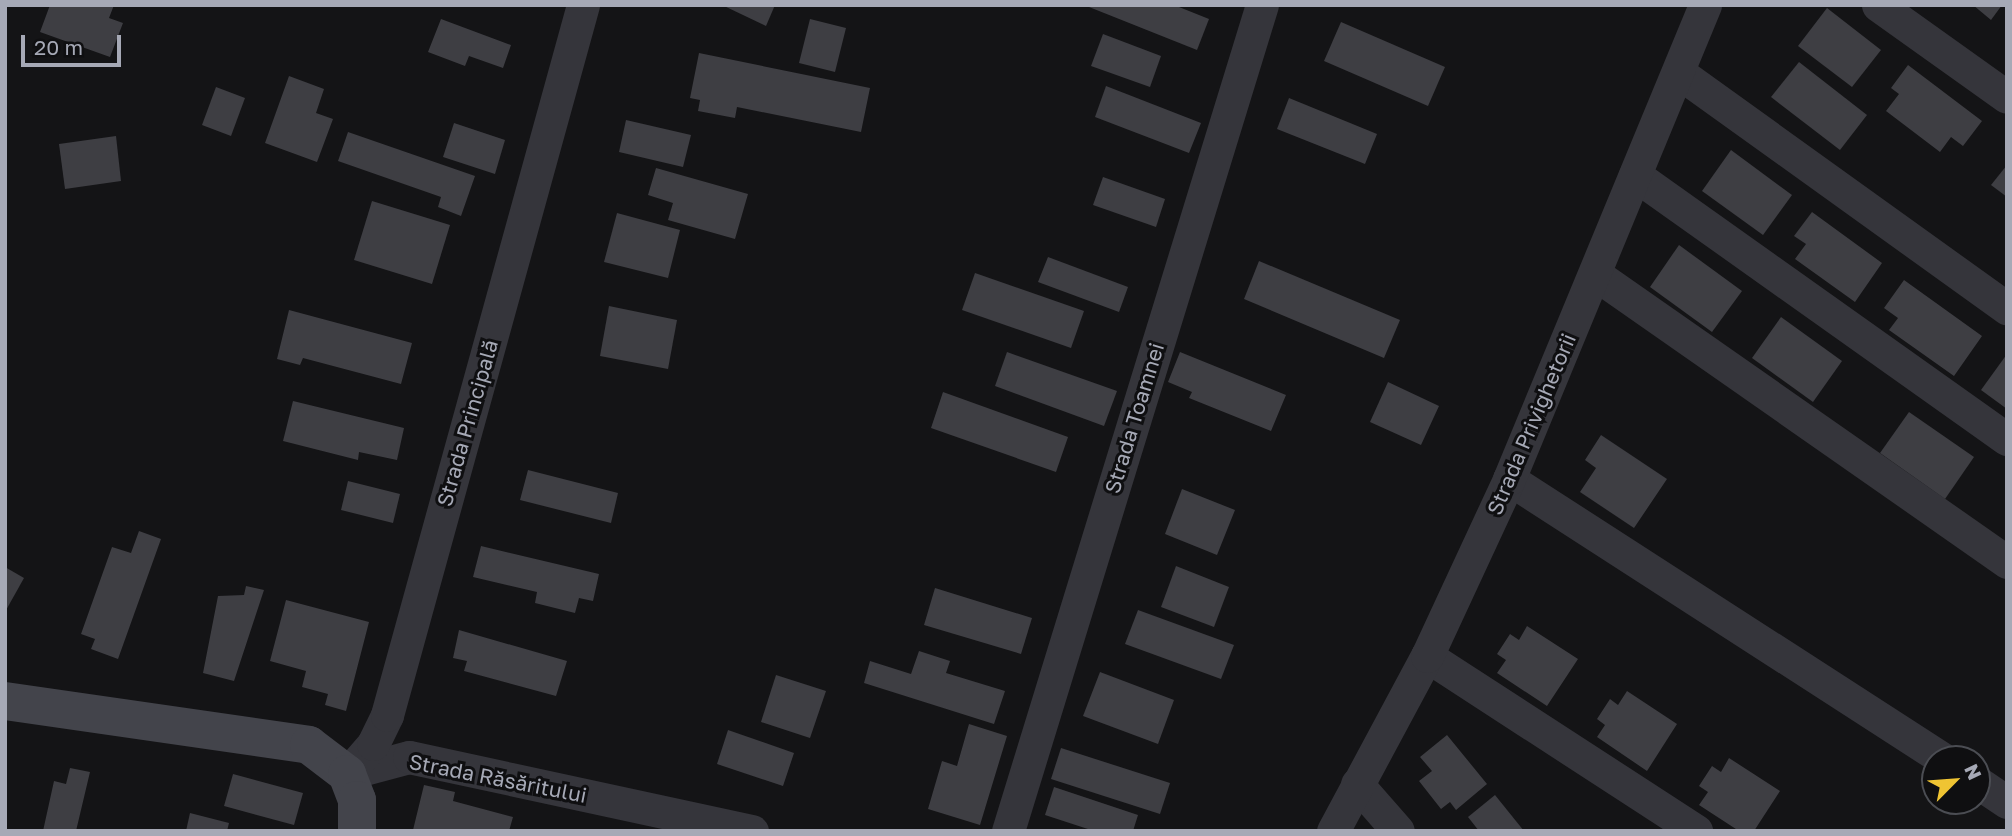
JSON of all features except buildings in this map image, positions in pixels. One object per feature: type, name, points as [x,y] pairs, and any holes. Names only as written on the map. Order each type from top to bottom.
[{"type":"main road","points":[[5,701],[287,739],[328,754],[347,774],[357,800],[357,831]]},
{"type":"street","name":"Strada Principală","points":[[347,774],[373,744],[387,715],[583,5]]},
{"type":"street","name":"Strada Privighetorii","points":[[1333,831],[1427,656],[1509,479],[1705,5]]},
{"type":"street","points":[[1878,5],[2007,96]]},
{"type":"street","name":"Strada Toamnei","points":[[1008,831],[1258,6]]},
{"type":"street","points":[[1678,72],[2007,308]]},
{"type":"street","points":[[1635,175],[2007,439]]},
{"type":"street","points":[[1595,274],[2007,562]]},
{"type":"street","points":[[1509,479],[1921,745]]},
{"type":"street","points":[[1427,656],[1696,831]]},
{"type":"street","name":"Strada Răsăritului","points":[[347,774],[409,757],[752,831]]},
{"type":"street","points":[[1357,784],[1398,831]]},
{"type":"street","points":[[1991,791],[2007,802]]}]
